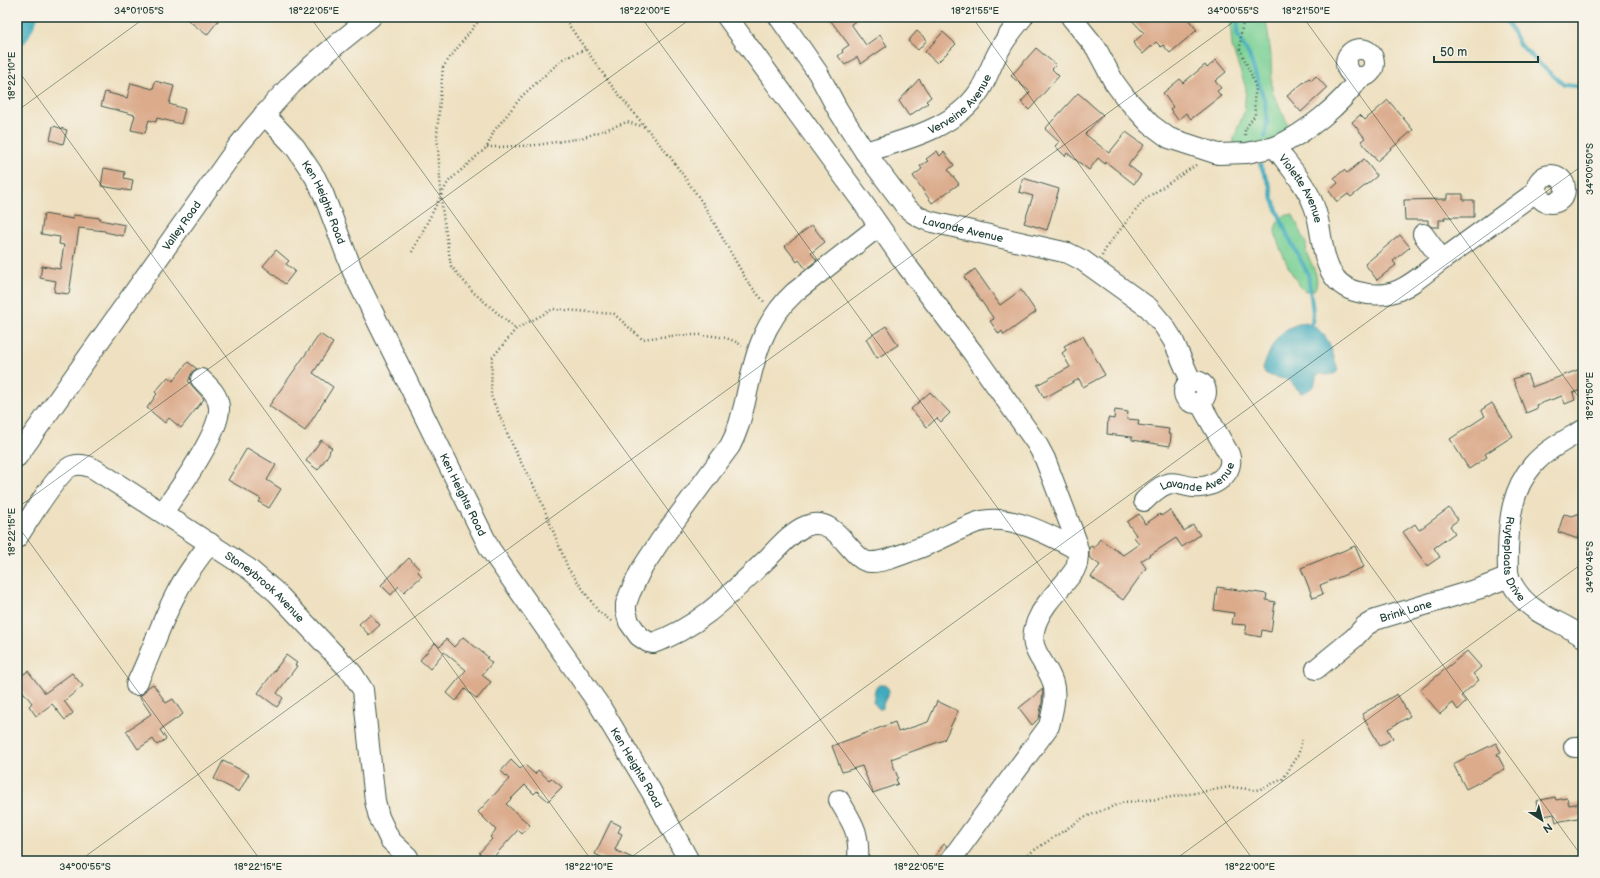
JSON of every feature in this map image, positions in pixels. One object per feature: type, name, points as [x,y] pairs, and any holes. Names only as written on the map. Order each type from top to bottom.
[{"type":"street","name":"Valley Road","points":[[17,457],[238,146],[264,114],[308,70],[371,17]]},
{"type":"street","points":[[727,17],[1035,440],[1045,459],[1068,517],[1078,550],[1078,564],[1042,610],[1037,620],[1033,635],[1033,646],[1054,685],[1054,706],[1049,726],[950,861]]},
{"type":"street","name":"Lavande Avenue","points":[[779,17],[818,74],[864,152],[913,214],[922,219],[1068,253],[1082,260],[1142,302],[1156,315],[1173,340],[1191,381],[1201,382],[1206,390],[1206,395],[1200,403],[1231,460],[1230,468],[1221,478],[1206,486],[1194,488],[1179,484],[1166,484],[1156,490],[1144,501]]},
{"type":"street","name":"Verveine Avenue","points":[[864,152],[916,136],[934,128],[954,116],[972,101],[980,90],[999,50],[1023,17]]},
{"type":"street","name":"Violette Avenue","points":[[1071,17],[1096,48],[1124,97],[1150,124],[1170,138],[1218,154],[1247,153],[1275,147],[1311,199],[1318,218],[1326,260],[1330,270],[1340,285],[1347,289],[1374,295],[1391,294],[1420,277],[1537,191]]},
{"type":"street","points":[[1275,147],[1294,137],[1331,109],[1348,94],[1360,77]]},
{"type":"street","name":"Ken Heights Road","points":[[264,114],[295,147],[315,177],[323,193],[356,278],[490,549],[600,706],[651,791],[689,861]]},
{"type":"street","points":[[879,226],[784,301],[774,314],[760,344],[755,359],[737,433],[730,446],[644,564],[630,593],[626,604],[626,610],[633,627],[644,640],[653,643],[662,640],[698,621],[729,596],[794,534],[802,528],[814,524],[820,524],[830,528],[864,560],[872,562],[919,549],[975,523],[992,519],[1004,520],[1024,526],[1043,533],[1078,550]]},
{"type":"street","points":[[1423,234],[1442,260]]},
{"type":"street","points":[[163,512],[194,468],[218,418],[219,407],[216,396],[212,389],[201,379]]},
{"type":"street","name":"Ruyteplaats Drive","points":[[1583,430],[1558,444],[1534,464],[1519,487],[1513,502],[1510,519],[1509,577],[1521,597],[1538,612],[1574,630],[1583,637]]},
{"type":"street","name":"Stoneybrook Avenue","points":[[17,538],[59,477],[72,466],[86,465],[163,512],[249,569],[266,583],[343,663],[358,682],[362,690],[372,786],[379,817],[390,840],[408,857]]},
{"type":"street","points":[[136,685],[147,664],[176,593],[189,571],[210,543]]},
{"type":"street","name":"Brink Lane","points":[[1316,669],[1354,638],[1365,626],[1375,620],[1481,588],[1509,577]]},
{"type":"street","points":[[839,800],[856,830],[859,850],[858,861]]},
{"type":"path","points":[[483,17],[475,25],[443,67],[437,133],[441,198],[451,266],[474,292],[516,329]]},
{"type":"path","points":[[563,17],[611,85],[671,158],[702,202],[747,282],[774,314]]},
{"type":"path","points":[[1244,17],[1240,49],[1252,74],[1256,89],[1255,115],[1246,129],[1247,153]]},
{"type":"path","points":[[412,252],[425,224],[441,198],[448,182],[487,147],[494,131],[523,95],[563,59],[586,49]]},
{"type":"path","points":[[487,147],[537,145],[582,138],[627,122],[646,127]]},
{"type":"path","points":[[1101,258],[1106,246],[1145,199],[1198,164],[1218,154]]},
{"type":"path","points":[[615,624],[598,611],[568,568],[539,496],[516,453],[491,396],[492,358],[516,329],[553,308],[614,314],[642,339],[708,334],[737,342],[755,359]]},
{"type":"path","points":[[1018,861],[1083,818],[1124,802],[1160,799],[1230,787],[1258,790],[1283,779],[1298,756],[1302,740]]},
{"type":"green space","points":[[1230,17],[1263,17],[1267,25],[1271,56],[1272,91],[1294,137],[1233,154],[1234,137],[1244,112],[1246,88],[1232,47]]},
{"type":"green space","points":[[1285,215],[1293,215],[1305,241],[1307,254],[1317,281],[1314,290],[1305,291],[1301,287],[1291,272],[1278,243],[1275,230],[1278,221]]},
{"type":"water","points":[[1306,322],[1314,326],[1325,336],[1331,348],[1338,371],[1327,375],[1319,374],[1316,377],[1312,388],[1301,393],[1289,380],[1271,376],[1265,373],[1263,368],[1277,338],[1288,328]]},
{"type":"water","points":[[880,685],[885,685],[889,692],[882,709],[879,709],[873,702],[875,689]]},
{"type":"building","points":[[184,17],[221,17],[207,35]]},
{"type":"building","points":[[828,17],[862,17],[851,24],[866,45],[880,35],[887,46],[861,64],[857,57],[845,65],[838,56],[843,52],[842,50],[849,45]]},
{"type":"building","points":[[1129,17],[1186,17],[1197,30],[1170,53],[1163,45],[1161,47],[1156,42],[1143,54],[1133,43],[1144,33]]},
{"type":"building","points":[[917,31],[927,40],[918,50],[908,41]]},
{"type":"building","points":[[943,32],[956,44],[937,63],[925,52]]},
{"type":"building","points":[[1036,48],[1056,65],[1052,69],[1059,76],[1029,110],[1021,102],[1030,92],[1011,76]]},
{"type":"building","points":[[1216,60],[1226,72],[1215,81],[1221,88],[1217,91],[1221,96],[1191,119],[1186,113],[1178,120],[1170,109],[1173,107],[1163,93],[1180,79],[1183,83],[1205,65],[1207,68]]},
{"type":"building","points":[[1316,76],[1327,88],[1301,112],[1287,96],[1309,78],[1312,80]]},
{"type":"building","points":[[919,79],[931,97],[926,101],[928,103],[909,116],[899,101]]},
{"type":"building","points":[[155,81],[174,86],[169,104],[185,109],[181,124],[157,118],[156,122],[149,120],[145,133],[131,130],[135,115],[101,106],[105,92],[127,98],[131,83],[153,89]]},
{"type":"building","points":[[1078,93],[1103,115],[1085,134],[1109,153],[1126,132],[1144,145],[1128,165],[1141,175],[1134,184],[1106,162],[1105,164],[1098,158],[1089,170],[1067,153],[1065,156],[1055,146],[1059,142],[1045,129]]},
{"type":"building","points":[[1388,100],[1413,130],[1377,161],[1361,141],[1365,138],[1352,122],[1360,115],[1365,120]]},
{"type":"building","points":[[53,126],[67,130],[63,144],[50,140]]},
{"type":"building","points":[[937,151],[940,156],[944,152],[954,165],[948,170],[959,184],[932,203],[913,176],[922,169],[920,166],[928,161],[926,159]]},
{"type":"building","points":[[1364,159],[1377,176],[1351,197],[1348,194],[1337,202],[1329,191],[1338,183],[1334,178],[1344,170],[1347,173]]},
{"type":"building","points":[[104,168],[125,172],[124,178],[133,180],[131,191],[101,186]]},
{"type":"building","points":[[1023,178],[1059,189],[1047,230],[1024,223],[1033,196],[1019,192]]},
{"type":"building","points":[[1447,194],[1463,194],[1463,200],[1474,200],[1474,217],[1444,217],[1445,220],[1439,220],[1439,227],[1432,227],[1428,224],[1428,220],[1405,220],[1404,200],[1447,199]]},
{"type":"building","points":[[44,214],[73,219],[73,215],[101,218],[100,220],[125,225],[123,236],[105,231],[79,228],[69,294],[54,292],[56,281],[40,278],[42,266],[60,269],[64,245],[59,244],[60,237],[41,234]]},
{"type":"building","points":[[812,225],[825,242],[811,253],[817,260],[806,269],[799,260],[797,262],[785,246]]},
{"type":"building","points":[[1400,235],[1410,247],[1393,261],[1396,265],[1377,280],[1365,264]]},
{"type":"building","points":[[276,250],[289,261],[286,264],[295,271],[285,284],[263,266]]},
{"type":"building","points":[[975,269],[1000,305],[1021,290],[1036,312],[1004,335],[1002,331],[999,334],[990,321],[994,319],[964,277]]},
{"type":"building","points":[[886,326],[898,345],[877,358],[866,339]]},
{"type":"building","points":[[320,334],[333,343],[313,373],[333,387],[305,431],[269,406]]},
{"type":"building","points":[[1083,336],[1105,375],[1083,387],[1079,379],[1044,398],[1037,385],[1070,367],[1062,353],[1066,350],[1064,346]]},
{"type":"building","points":[[188,362],[197,369],[193,371],[188,381],[204,399],[181,428],[169,418],[165,423],[147,408],[157,394],[155,392],[168,377],[173,381]]},
{"type":"building","points":[[1583,368],[1583,389],[1573,393],[1575,400],[1565,404],[1562,396],[1536,405],[1538,408],[1526,413],[1513,379],[1527,374],[1532,387]]},
{"type":"building","points":[[930,392],[950,413],[941,422],[937,418],[927,427],[911,409]]},
{"type":"building","points":[[1492,403],[1513,436],[1485,454],[1487,457],[1469,469],[1450,439],[1485,416],[1481,410]]},
{"type":"building","points":[[1115,410],[1128,412],[1127,419],[1139,420],[1138,425],[1169,429],[1168,434],[1171,434],[1170,446],[1132,440],[1132,437],[1107,434],[1108,418],[1114,419]]},
{"type":"building","points":[[321,440],[332,448],[318,470],[306,461]]},
{"type":"building","points":[[247,448],[276,465],[267,480],[281,489],[269,508],[259,502],[261,499],[228,480]]},
{"type":"building","points":[[1449,508],[1458,520],[1450,526],[1455,533],[1434,548],[1440,557],[1427,566],[1403,532],[1415,524],[1419,530]]},
{"type":"building","points":[[1170,510],[1184,531],[1193,525],[1200,535],[1182,547],[1176,538],[1141,561],[1146,568],[1123,600],[1091,577],[1100,565],[1089,557],[1089,548],[1091,546],[1094,548],[1100,539],[1123,555],[1139,544],[1134,537],[1136,535],[1127,522],[1139,514],[1145,524],[1160,514],[1161,516]]},
{"type":"building","points":[[1583,512],[1583,534],[1580,533],[1578,539],[1558,532],[1564,514],[1572,516]]},
{"type":"building","points":[[1355,546],[1364,567],[1320,585],[1323,594],[1313,598],[1301,568]]},
{"type":"building","points":[[409,558],[420,570],[418,572],[422,576],[404,592],[399,586],[391,595],[381,585]]},
{"type":"building","points":[[1217,587],[1267,594],[1266,600],[1275,602],[1271,632],[1262,630],[1261,637],[1245,634],[1247,625],[1232,624],[1234,613],[1214,610]]},
{"type":"building","points":[[370,614],[380,625],[369,635],[359,624]]},
{"type":"building","points":[[463,637],[488,657],[486,658],[492,663],[482,675],[491,682],[477,699],[465,689],[456,701],[447,693],[466,670],[444,652],[430,669],[420,660],[435,643],[440,647],[446,639],[454,647]]},
{"type":"building","points":[[1467,651],[1481,667],[1473,674],[1479,680],[1461,696],[1466,702],[1458,710],[1453,703],[1440,714],[1420,690]]},
{"type":"building","points":[[286,655],[297,663],[295,665],[297,666],[277,693],[283,698],[277,707],[258,693]]},
{"type":"building","points":[[28,671],[45,693],[72,673],[83,686],[64,701],[73,713],[65,720],[52,704],[36,716],[29,706],[32,703],[17,684],[17,679]]},
{"type":"building","points":[[153,684],[166,703],[173,699],[183,714],[160,730],[166,739],[157,745],[153,739],[138,749],[126,731],[151,714],[139,696]]},
{"type":"building","points":[[1043,689],[1039,718],[1032,725],[1019,708]]},
{"type":"building","points":[[1397,694],[1410,716],[1388,729],[1393,738],[1380,746],[1362,714]]},
{"type":"building","points":[[937,701],[958,711],[944,740],[891,759],[898,778],[896,779],[898,784],[873,793],[862,766],[842,772],[832,746],[895,722],[898,732],[928,722]]},
{"type":"building","points":[[1496,743],[1501,752],[1497,754],[1505,769],[1466,789],[1453,764]]},
{"type":"building","points":[[511,760],[520,769],[525,765],[535,774],[538,770],[549,780],[551,778],[562,787],[548,801],[537,791],[534,794],[525,785],[506,804],[530,825],[522,834],[518,830],[490,861],[488,861],[479,853],[492,839],[490,837],[496,830],[478,812],[509,779],[501,771]]},
{"type":"building","points":[[223,761],[249,774],[239,792],[214,779]]},
{"type":"building","points":[[1555,797],[1556,800],[1567,798],[1569,805],[1582,803],[1583,817],[1556,822],[1554,814],[1539,817],[1536,801]]},
{"type":"building","points":[[611,821],[621,826],[618,832],[622,834],[615,850],[639,861],[609,861],[595,854]]},
{"type":"building","points":[[944,844],[947,846],[939,861],[931,861]]},
{"type":"waterway","points":[[17,33],[25,17]]},
{"type":"waterway","points":[[1238,17],[1237,34],[1249,55],[1265,102],[1267,122],[1265,137]]},
{"type":"waterway","points":[[1505,17],[1519,44],[1542,66],[1564,85],[1583,87]]},
{"type":"waterway","points":[[1260,165],[1270,186],[1273,200],[1287,234],[1308,274],[1313,312],[1312,325]]}]
